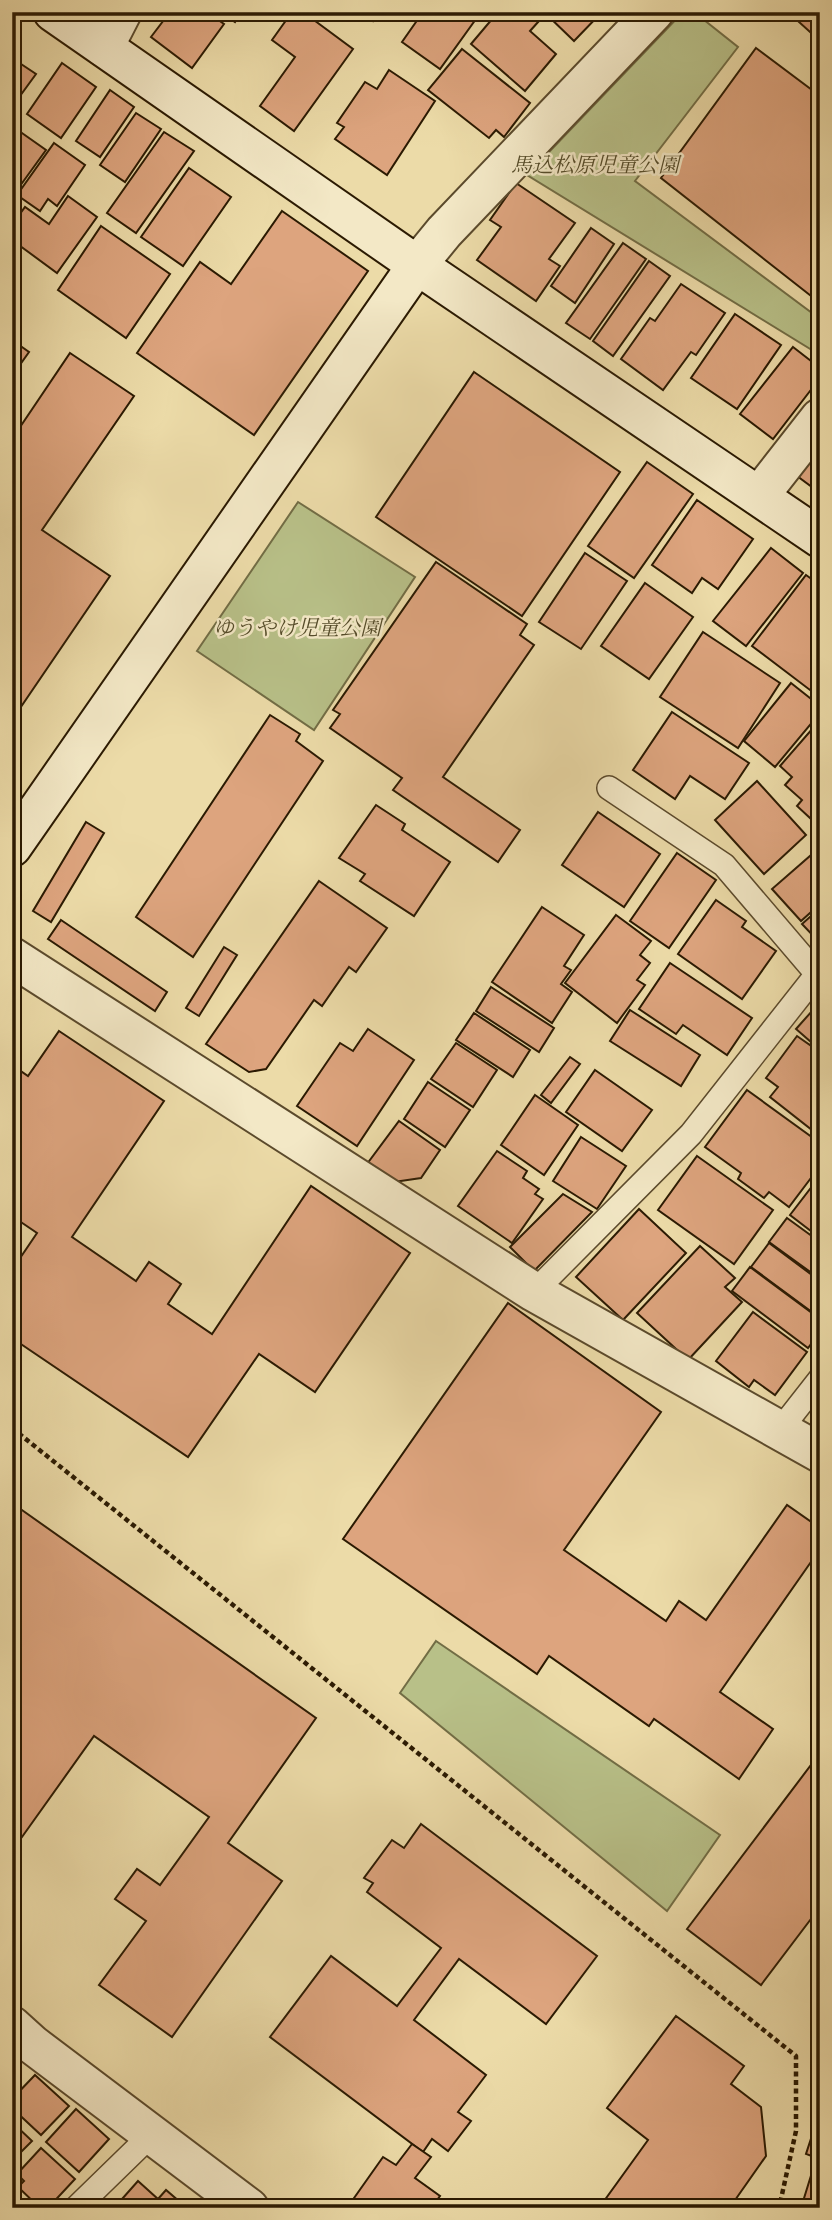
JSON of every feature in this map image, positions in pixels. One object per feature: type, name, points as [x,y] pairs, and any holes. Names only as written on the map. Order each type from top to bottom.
[{"type":"street","points":[[53,12],[417,265],[820,538]]},
{"type":"street","points":[[104,47],[122,12]]},
{"type":"street","points":[[12,847],[417,265],[444,232],[654,12]]},
{"type":"street","points":[[759,496],[820,418]]},
{"type":"street","points":[[12,957],[534,1292],[820,1453]]},
{"type":"street","points":[[19,2046],[152,2134],[249,2208]]},
{"type":"lane","points":[[534,1292],[691,1135],[817,974],[724,865],[609,788]]},
{"type":"lane","points":[[780,1430],[820,1379]]},
{"type":"lane","points":[[76,2208],[152,2134]]},
{"type":"path","points":[[12,1428],[796,2056],[796,2132],[779,2208]]},
{"type":"green space","name":"馬込松原児童公園","points":[[683,12],[694,12],[738,47],[635,181],[820,319],[820,355],[527,175]]},
{"type":"green space","name":"ゆうやけ児童公園","points":[[298,502],[415,577],[314,730],[197,651]]},
{"type":"green space","points":[[436,1641],[720,1835],[667,1911],[400,1693]]},
{"type":"building","points":[[170,12],[207,12],[224,24],[192,68],[151,37]]},
{"type":"building","points":[[220,12],[241,12],[235,22]]},
{"type":"building","points":[[292,12],[303,12],[353,49],[294,131],[260,106],[295,57],[272,40]]},
{"type":"building","points":[[360,12],[379,12],[373,21]]},
{"type":"building","points":[[423,12],[481,12],[440,69],[402,42]]},
{"type":"building","points":[[498,12],[529,12],[539,21],[530,31],[556,54],[525,91],[471,44]]},
{"type":"building","points":[[544,12],[602,12],[574,41]]},
{"type":"building","points":[[788,12],[820,12],[820,41]]},
{"type":"building","points":[[756,48],[820,96],[820,303],[661,178]]},
{"type":"building","points":[[462,49],[530,103],[504,137],[496,130],[489,138],[428,90]]},
{"type":"building","points":[[12,58],[36,74],[12,107]]},
{"type":"building","points":[[62,63],[96,87],[61,138],[27,114]]},
{"type":"building","points":[[389,70],[435,101],[387,175],[335,139],[344,127],[337,123],[365,82],[377,89]]},
{"type":"building","points":[[110,90],[134,107],[100,157],[76,141]]},
{"type":"building","points":[[136,113],[161,129],[125,182],[100,165]]},
{"type":"building","points":[[12,126],[46,150],[12,197]]},
{"type":"building","points":[[164,132],[194,151],[136,233],[107,213]]},
{"type":"building","points":[[54,143],[85,165],[57,206],[48,199],[40,211],[17,195]]},
{"type":"building","points":[[189,168],[231,197],[183,266],[141,237]]},
{"type":"building","points":[[516,183],[575,223],[549,259],[560,266],[536,301],[477,260],[501,227],[490,220]]},
{"type":"building","points":[[68,196],[97,217],[57,273],[12,240],[12,225],[25,207],[49,224]]},
{"type":"building","points":[[282,211],[368,271],[254,435],[137,353],[200,262],[231,284]]},
{"type":"building","points":[[101,226],[170,274],[126,338],[58,290]]},
{"type":"building","points":[[591,228],[614,244],[575,303],[551,286]]},
{"type":"building","points":[[623,243],[646,259],[590,339],[566,323]]},
{"type":"building","points":[[649,261],[670,276],[613,356],[593,341]]},
{"type":"building","points":[[681,284],[725,313],[696,355],[691,352],[663,390],[621,359],[650,318],[655,321]]},
{"type":"building","points":[[735,314],[781,345],[737,409],[691,378]]},
{"type":"building","points":[[12,340],[29,352],[12,376]]},
{"type":"building","points":[[793,347],[820,368],[820,378],[773,439],[740,414]]},
{"type":"building","points":[[70,353],[134,396],[42,530],[110,576],[12,720],[12,439]]},
{"type":"building","points":[[474,372],[620,472],[522,616],[376,517]]},
{"type":"building","points":[[820,436],[820,493],[793,473]]},
{"type":"building","points":[[647,462],[693,494],[634,578],[588,546]]},
{"type":"building","points":[[697,500],[753,539],[718,589],[702,578],[692,593],[652,565]]},
{"type":"building","points":[[771,548],[803,573],[746,646],[713,621]]},
{"type":"building","points":[[585,553],[627,581],[581,649],[539,622]]},
{"type":"building","points":[[436,562],[527,624],[520,635],[534,645],[443,777],[520,830],[498,862],[393,790],[402,778],[330,728],[340,714],[333,710]]},
{"type":"building","points":[[806,575],[820,585],[820,678],[810,690],[752,646]]},
{"type":"building","points":[[645,583],[693,617],[649,679],[601,646]]},
{"type":"building","points":[[703,632],[780,683],[738,748],[660,697]]},
{"type":"building","points":[[791,683],[820,706],[820,713],[775,767],[744,741]]},
{"type":"building","points":[[672,712],[749,763],[725,799],[690,776],[675,799],[633,770]]},
{"type":"building","points":[[270,715],[300,734],[296,741],[323,761],[193,957],[136,917]]},
{"type":"building","points":[[820,720],[820,807],[810,818],[797,806],[802,800],[785,785],[792,777],[780,766]]},
{"type":"building","points":[[757,781],[806,835],[764,874],[715,820]]},
{"type":"building","points":[[376,805],[405,824],[402,830],[450,862],[414,916],[360,881],[365,874],[339,858]]},
{"type":"building","points":[[598,812],[660,854],[624,907],[562,865]]},
{"type":"building","points":[[86,822],[104,833],[51,922],[33,911]]},
{"type":"building","points":[[818,849],[820,904],[801,921],[772,889]]},
{"type":"building","points":[[677,853],[716,880],[669,948],[630,921]]},
{"type":"building","points":[[319,881],[387,928],[356,972],[349,967],[322,1006],[314,1000],[266,1069],[249,1072],[206,1044]]},
{"type":"building","points":[[716,900],[746,921],[742,927],[776,951],[742,999],[678,954]]},
{"type":"building","points":[[542,907],[584,935],[564,966],[571,970],[561,984],[572,992],[552,1023],[492,982]]},
{"type":"building","points":[[820,908],[820,943],[802,924]]},
{"type":"building","points":[[616,915],[651,941],[640,955],[650,963],[637,980],[645,985],[617,1023],[565,983]]},
{"type":"building","points":[[61,920],[167,992],[155,1011],[48,939]]},
{"type":"building","points":[[224,947],[237,955],[199,1016],[186,1008]]},
{"type":"building","points":[[670,963],[752,1018],[727,1055],[683,1025],[676,1034],[639,1009]]},
{"type":"building","points":[[491,987],[554,1028],[539,1052],[476,1011]]},
{"type":"building","points":[[630,1010],[700,1055],[681,1086],[610,1041]]},
{"type":"building","points":[[812,1011],[820,1017],[820,1031],[811,1042],[796,1029]]},
{"type":"building","points":[[474,1013],[530,1050],[513,1077],[456,1040]]},
{"type":"building","points":[[368,1029],[414,1060],[357,1146],[297,1106],[340,1043],[353,1051]]},
{"type":"building","points":[[59,1031],[164,1101],[72,1237],[136,1281],[149,1262],[181,1284],[168,1304],[212,1334],[311,1186],[410,1253],[315,1392],[259,1354],[188,1457],[12,1338],[12,1270],[37,1233],[12,1216],[12,1065],[28,1076]]},
{"type":"building","points":[[818,1034],[820,1120],[812,1130],[770,1097],[778,1087],[766,1078],[797,1036],[810,1045]]},
{"type":"building","points":[[456,1043],[497,1070],[473,1107],[431,1079]]},
{"type":"building","points":[[570,1057],[580,1064],[551,1103],[541,1095]]},
{"type":"building","points":[[595,1070],[652,1110],[622,1151],[566,1112]]},
{"type":"building","points":[[428,1082],[470,1110],[445,1147],[404,1119]]},
{"type":"building","points":[[747,1090],[820,1143],[820,1166],[789,1207],[769,1192],[764,1198],[738,1179],[741,1173],[705,1147]]},
{"type":"building","points":[[535,1095],[578,1125],[544,1175],[501,1145]]},
{"type":"building","points":[[399,1121],[440,1150],[421,1178],[394,1182],[367,1164]]},
{"type":"building","points":[[581,1137],[626,1166],[597,1209],[553,1181]]},
{"type":"building","points":[[497,1151],[527,1171],[523,1178],[539,1189],[535,1194],[543,1199],[512,1243],[458,1206]]},
{"type":"building","points":[[697,1156],[773,1210],[734,1264],[658,1210]]},
{"type":"building","points":[[820,1176],[820,1238],[790,1215]]},
{"type":"building","points":[[563,1194],[592,1212],[534,1271],[510,1247]]},
{"type":"building","points":[[639,1209],[686,1253],[623,1320],[576,1277]]},
{"type":"building","points":[[787,1218],[820,1242],[820,1279],[769,1242]]},
{"type":"building","points":[[769,1243],[820,1281],[820,1318],[751,1267]]},
{"type":"building","points":[[700,1246],[735,1278],[725,1287],[742,1302],[688,1360],[637,1313]]},
{"type":"building","points":[[750,1267],[820,1319],[820,1332],[808,1348],[732,1291]]},
{"type":"building","points":[[508,1303],[661,1412],[564,1550],[666,1621],[679,1601],[706,1620],[787,1505],[820,1528],[820,1549],[720,1692],[773,1729],[739,1779],[654,1719],[649,1726],[549,1656],[537,1674],[343,1539]]},
{"type":"building","points":[[753,1312],[807,1352],[775,1395],[754,1380],[749,1387],[716,1361]]},
{"type":"building","points":[[820,1406],[820,1429],[813,1418]]},
{"type":"building","points":[[12,1503],[316,1718],[228,1843],[282,1881],[172,2037],[99,1985],[146,1921],[115,1899],[137,1869],[160,1885],[209,1817],[94,1736],[12,1851]]},
{"type":"building","points":[[820,1753],[820,1907],[761,1985],[687,1929]]},
{"type":"building","points":[[421,1824],[597,1956],[546,2024],[459,1959],[414,2020],[486,2075],[458,2112],[471,2121],[448,2151],[432,2139],[423,2152],[270,2037],[331,1956],[397,2006],[441,1948],[367,1892],[373,1883],[364,1878],[392,1840],[404,1848]]},
{"type":"building","points":[[676,2016],[744,2066],[731,2084],[761,2107],[766,2156],[733,2203],[739,2208],[599,2208],[648,2140],[607,2108]]},
{"type":"building","points":[[35,2075],[69,2106],[41,2135],[12,2108],[12,2099]]},
{"type":"building","points":[[76,2109],[109,2139],[79,2172],[46,2142]]},
{"type":"building","points":[[820,2111],[820,2159],[806,2154]]},
{"type":"building","points":[[12,2122],[32,2141],[12,2161]]},
{"type":"building","points":[[412,2144],[431,2157],[415,2178],[440,2196],[431,2208],[347,2208],[383,2157],[396,2165]]},
{"type":"building","points":[[41,2148],[75,2179],[48,2208],[40,2208],[18,2187],[24,2181],[17,2174]]},
{"type":"building","points":[[813,2169],[820,2172],[820,2208],[801,2208]]},
{"type":"building","points":[[138,2181],[158,2199],[166,2190],[187,2208],[114,2208]]},
{"type":"building","points":[[12,2191],[29,2208],[12,2208]]}]
